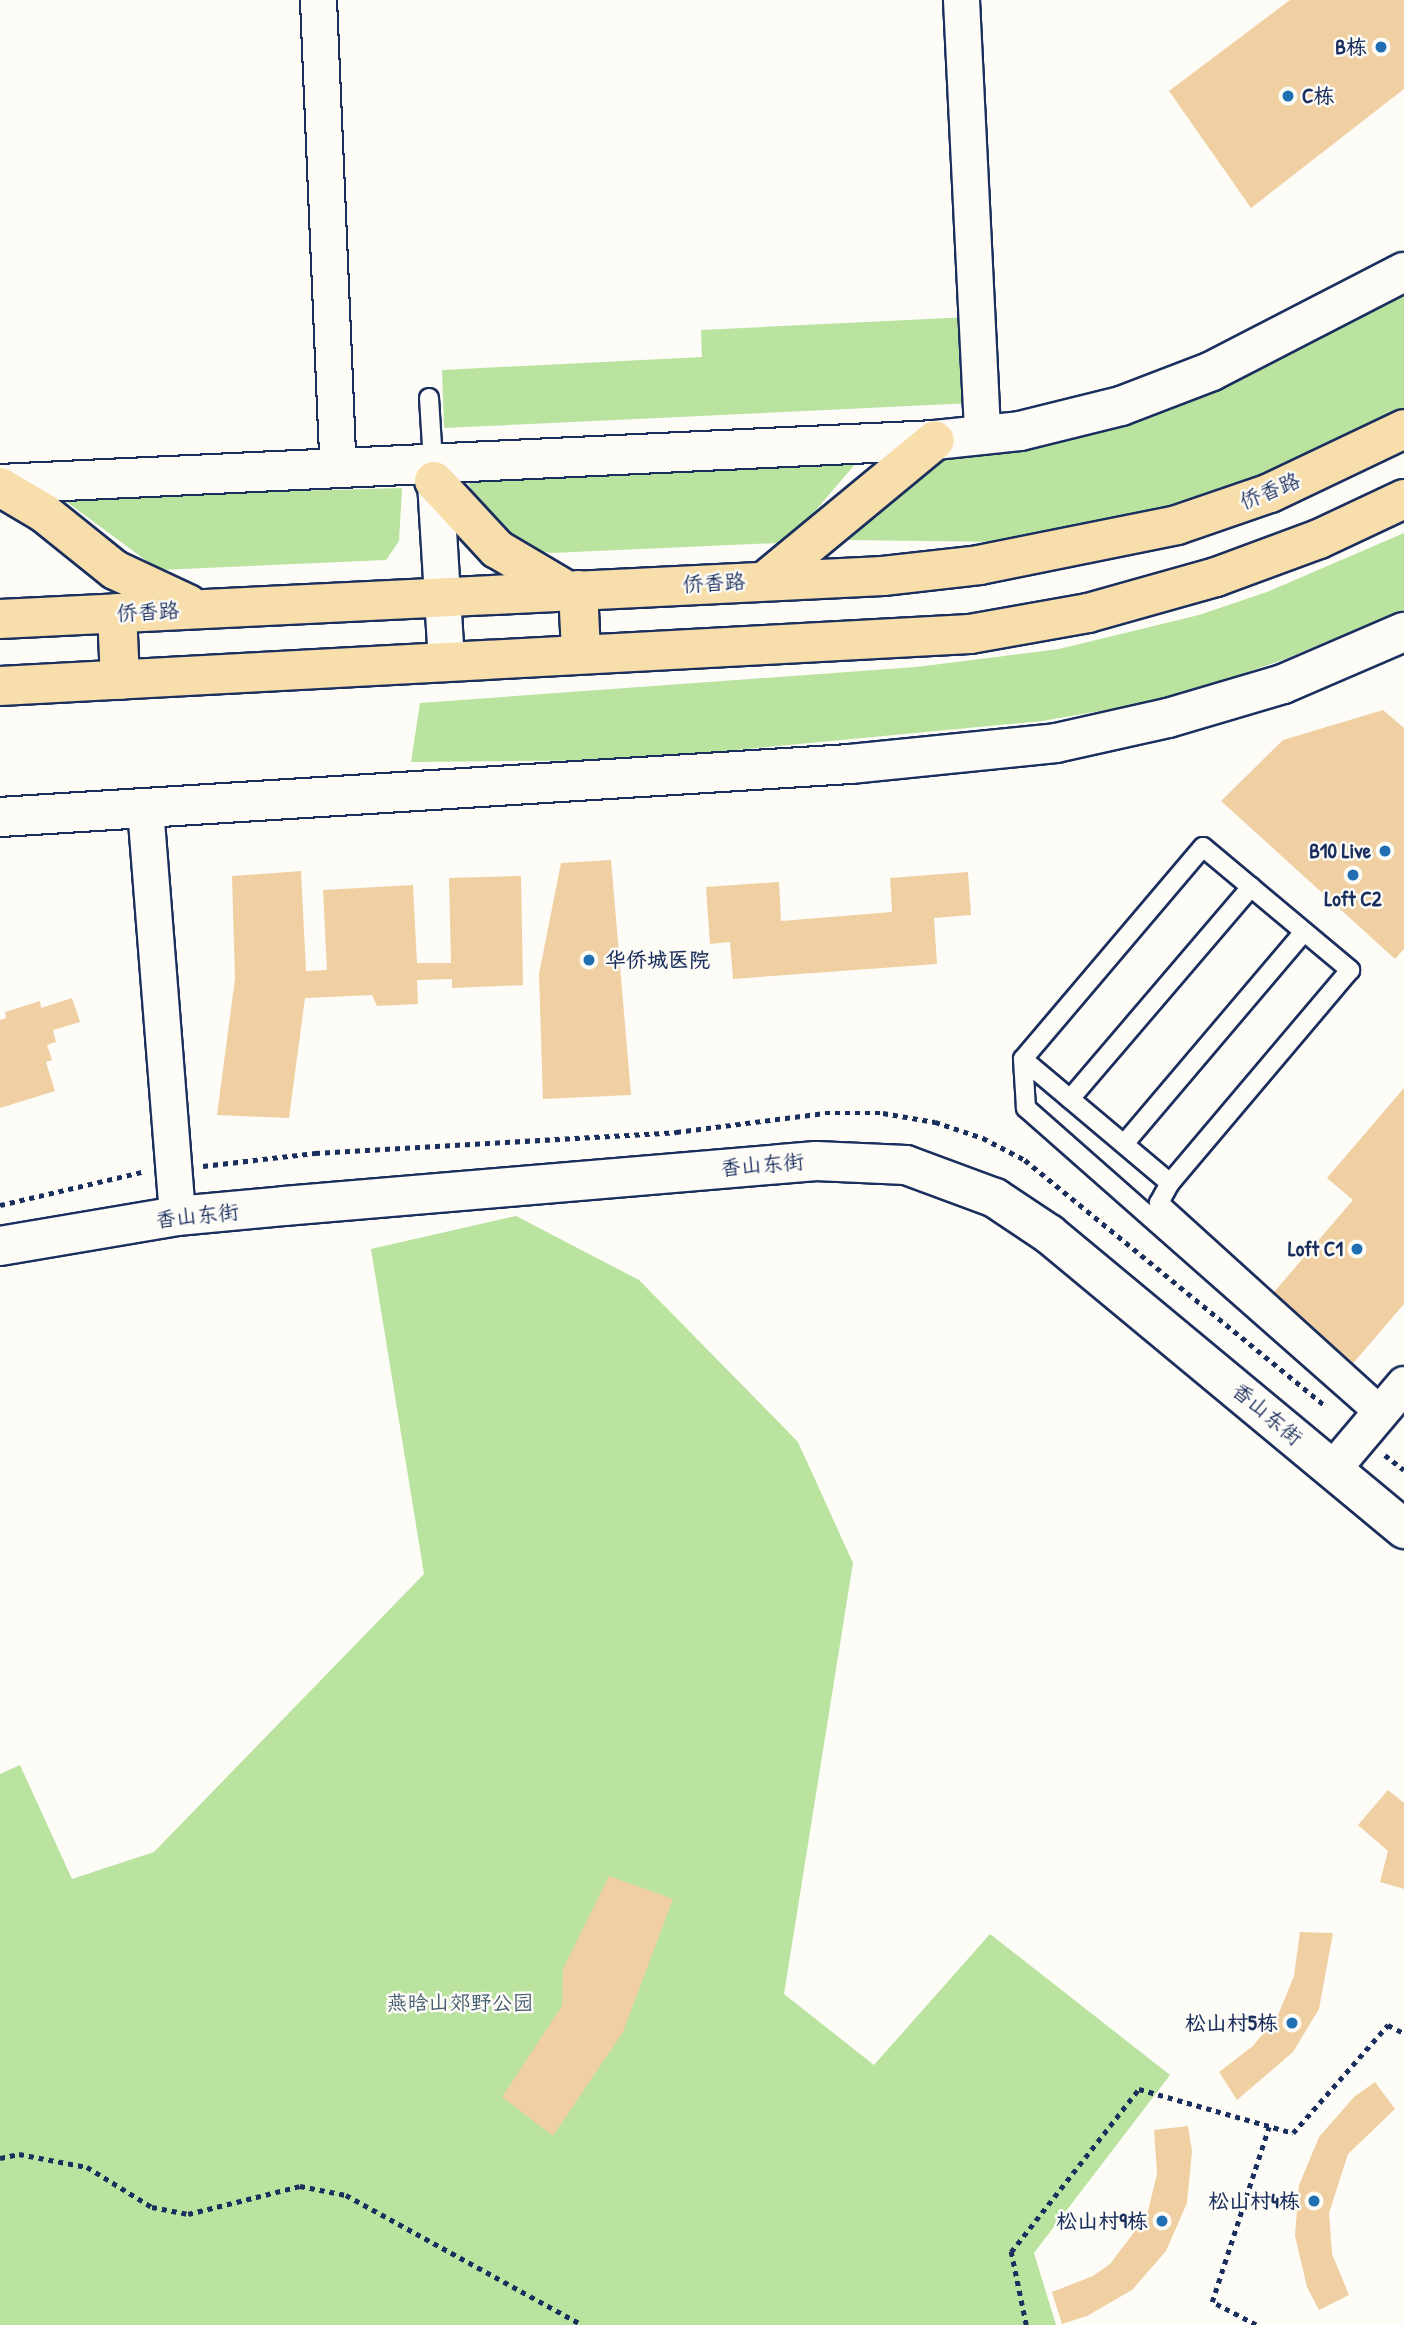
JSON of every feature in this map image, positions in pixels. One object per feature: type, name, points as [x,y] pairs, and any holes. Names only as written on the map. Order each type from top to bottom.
[{"type":"main road","points":[[0,485],[338,468],[434,471],[935,440],[1020,431],[1121,406],[1212,371],[1404,272]]},
{"type":"main road","name":"侨香路","points":[[0,619],[883,576],[979,565],[1177,525],[1270,493],[1404,429]]},
{"type":"main road","points":[[766,580],[935,440]]},
{"type":"main road","points":[[434,471],[497,549],[573,590],[582,652]]},
{"type":"main road","points":[[0,485],[44,513],[138,584],[200,609]]},
{"type":"main road","points":[[0,687],[582,652],[738,649],[970,634],[1088,614],[1216,577],[1319,538],[1404,499]]},
{"type":"main road","points":[[117,613],[120,680]]},
{"type":"main road","points":[[0,817],[850,764],[1056,743],[1168,718],[1283,684],[1404,632]]},
{"type":"main road","name":"香山东街","points":[[0,1246],[177,1216],[816,1161],[906,1165],[974,1188],[1041,1228],[1333,1468],[1404,1530]]},
{"type":"street","points":[[318,0],[338,468]]},
{"type":"street","points":[[961,0],[982,435]]},
{"type":"street","points":[[434,471],[446,660]]},
{"type":"street","points":[[145,808],[177,1216]]},
{"type":"street","points":[[1333,1468],[1388,1403]]},
{"type":"lane","points":[[429,398],[434,471]]},
{"type":"lane","points":[[1203,847],[1350,970],[1170,1183],[1159,1203],[1388,1403],[1026,1108],[1023,1059],[1203,847]]},
{"type":"lane","points":[[1070,1099],[1251,887]]},
{"type":"lane","points":[[1124,1144],[1304,932]]},
{"type":"lane","points":[[1023,1059],[1170,1183]]},
{"type":"path","points":[[1026,2325],[1012,2252],[1139,2089],[1293,2133],[1388,2025],[1404,2033]]},
{"type":"path","points":[[1256,2325],[1212,2302],[1269,2126]]},
{"type":"path","points":[[0,2158],[19,2154],[88,2166],[152,2207],[188,2214],[300,2186],[346,2195],[582,2325]]},
{"type":"green space","points":[[1404,291],[1404,408],[1281,470],[1147,513],[1008,542],[845,540],[945,449],[1234,380],[1338,330]]},
{"type":"green space","points":[[970,317],[973,403],[444,428],[442,370],[702,357],[701,330]]},
{"type":"green space","points":[[863,455],[803,525],[777,543],[551,553],[526,549],[511,540],[475,497],[466,478]]},
{"type":"green space","points":[[402,488],[399,541],[386,560],[159,570],[60,497]]},
{"type":"green space","points":[[1404,533],[1404,610],[1285,659],[1170,699],[1042,721],[630,760],[411,762],[420,703],[916,667],[1059,649],[1199,615],[1267,592]]},
{"type":"green space","name":"燕晗山郊野公园","points":[[516,1216],[639,1280],[798,1442],[853,1563],[784,1994],[874,2065],[990,1934],[1170,2075],[1034,2253],[1056,2325],[0,2325],[0,1774],[20,1765],[72,1879],[154,1852],[424,1574],[371,1249]]},
{"type":"building","points":[[1290,0],[1404,0],[1404,89],[1251,208],[1169,91]]},
{"type":"building","name":"Loft C2","points":[[1383,710],[1404,728],[1404,949],[1395,959],[1221,801],[1283,740]]},
{"type":"building","points":[[611,860],[631,1095],[543,1099],[539,974],[561,863]]},
{"type":"building","points":[[301,871],[306,971],[327,970],[323,890],[413,885],[417,963],[451,963],[449,878],[521,876],[523,985],[452,988],[452,979],[417,980],[418,1004],[377,1006],[372,995],[305,998],[289,1118],[217,1115],[235,979],[232,876]]},
{"type":"building","points":[[968,872],[971,915],[934,918],[937,964],[733,979],[730,942],[710,944],[706,887],[779,882],[781,921],[892,912],[890,878]]},
{"type":"building","points":[[72,998],[80,1022],[53,1030],[56,1042],[47,1045],[52,1060],[46,1062],[55,1091],[0,1108],[0,1020],[6,1018],[5,1012],[40,1001],[41,1008]]},
{"type":"building","name":"Loft C1","points":[[1404,1088],[1404,1304],[1349,1368],[1269,1298],[1353,1200],[1327,1178]]},
{"type":"building","points":[[1388,1790],[1404,1803],[1404,1889],[1380,1882],[1388,1851],[1358,1825]]},
{"type":"building","points":[[609,1876],[673,1899],[623,2032],[553,2136],[502,2097],[562,2006],[563,1969]]},
{"type":"building","name":"松山村5栋","points":[[1300,1932],[1333,1933],[1319,2009],[1293,2052],[1237,2100],[1219,2072],[1253,2046],[1278,2015],[1294,1976]]},
{"type":"building","name":"松山村4栋","points":[[1375,2082],[1395,2109],[1348,2154],[1329,2213],[1332,2254],[1349,2295],[1319,2310],[1307,2287],[1295,2236],[1299,2185],[1319,2137],[1354,2097]]},
{"type":"building","name":"松山村9栋","points":[[1188,2126],[1192,2151],[1187,2203],[1166,2251],[1132,2290],[1087,2316],[1062,2324],[1052,2292],[1093,2276],[1110,2264],[1147,2215],[1157,2174],[1154,2130]]},
{"type":"place","name":"B栋","points":[[1381,47]]},
{"type":"place","name":"C栋","points":[[1288,96]]},
{"type":"place","name":"B10 Live","points":[[1385,851]]},
{"type":"place","name":"Loft C2","points":[[1353,875]]},
{"type":"place","name":"华侨城医院","points":[[589,960]]},
{"type":"place","name":"Loft C1","points":[[1357,1249]]},
{"type":"place","name":"松山村5栋","points":[[1292,2023]]},
{"type":"place","name":"松山村4栋","points":[[1314,2201]]},
{"type":"place","name":"松山村9栋","points":[[1162,2221]]}]
